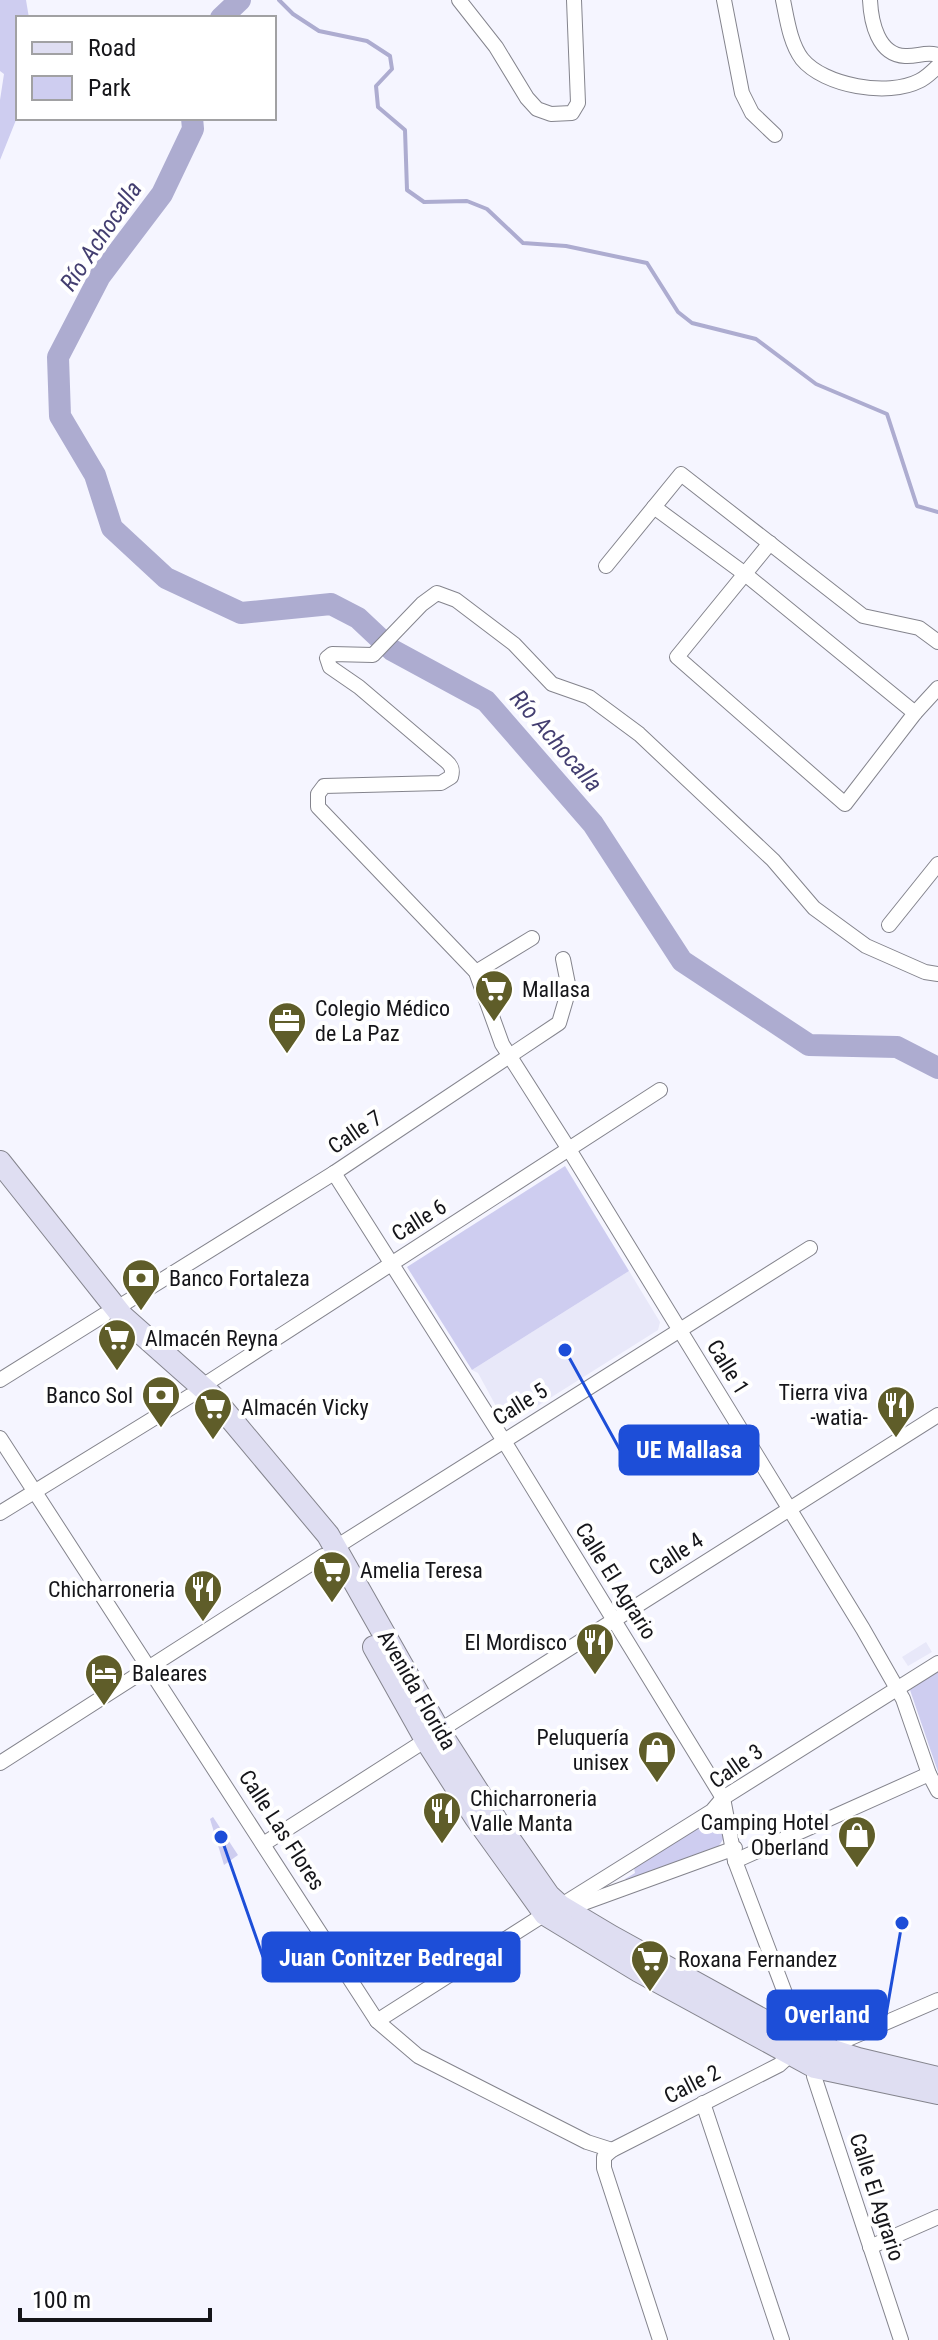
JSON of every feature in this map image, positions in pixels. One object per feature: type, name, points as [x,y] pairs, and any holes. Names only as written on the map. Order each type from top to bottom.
[{"type":"main road","name":"Avenida Florida","points":[[0,1162],[110,1312]]},
{"type":"main road","name":"Avenida Florida","points":[[0,1185],[110,1312],[123,1317],[195,1392],[305,1530],[329,1551],[476,1818],[553,1910],[639,1971],[795,2047],[938,2093]]},
{"type":"main road","name":"Avenida Florida","points":[[828,2060],[938,2078]]},
{"type":"street","points":[[459,0],[496,47],[527,98],[544,112],[567,114],[572,113],[578,103],[574,0]]},
{"type":"street","points":[[724,0],[742,93],[752,113],[775,135]]},
{"type":"street","points":[[783,0],[789,29],[800,57],[830,80],[853,85],[896,87],[919,81],[938,66]]},
{"type":"street","points":[[870,0],[874,26],[879,39],[888,49],[903,56],[938,55]]},
{"type":"street","points":[[606,566],[681,474],[863,616],[919,628],[938,642]]},
{"type":"street","points":[[654,507],[745,574],[915,713]]},
{"type":"street","points":[[770,543],[677,657],[845,804],[938,688]]},
{"type":"street","points":[[532,938],[476,972],[413,904],[335,828],[316,800],[319,791],[333,784],[441,783],[451,777],[451,766],[327,661],[332,654],[373,655],[422,604],[437,593],[456,600],[514,644],[552,684],[589,697],[639,734],[773,860],[814,908],[866,946],[925,972],[938,974]]},
{"type":"street","points":[[889,925],[938,864]]},
{"type":"street","name":"Calle 7","points":[[0,1380],[334,1173],[559,1023],[569,989],[563,959]]},
{"type":"street","name":"Calle 1","points":[[476,972],[502,1044],[790,1507],[897,1687],[938,1791]]},
{"type":"street","name":"Calle 6","points":[[0,1513],[195,1392],[660,1090]]},
{"type":"street","name":"Calle El Agrario","points":[[334,1173],[504,1441],[723,1798],[735,1854],[799,2030],[795,2047]]},
{"type":"street","name":"Calle 5","points":[[0,1763],[149,1665],[810,1248]]},
{"type":"street","name":"Calle 4","points":[[265,1843],[938,1415]]},
{"type":"street","name":"Calle Las Flores","points":[[0,1438],[265,1843],[377,2021],[418,2056],[574,2136],[612,2150]]},
{"type":"street","name":"Calle 3","points":[[377,2021],[712,1811],[723,1798],[938,1663]]},
{"type":"street","points":[[553,1910],[581,1904],[735,1854],[929,1774]]},
{"type":"street","points":[[828,2060],[848,2039],[938,2000]]},
{"type":"street","name":"Calle 2","points":[[612,2150],[779,2065],[795,2047]]},
{"type":"street","name":"Calle El Agrario","points":[[828,2060],[814,2076],[901,2340]]},
{"type":"street","points":[[703,2103],[782,2340]]},
{"type":"street","points":[[612,2150],[604,2157],[604,2168],[660,2340]]},
{"type":"street","points":[[870,2247],[938,2217]]},
{"type":"shaded area","points":[[629,1271],[660,1322],[658,1330],[512,1422],[503,1419],[478,1373],[472,1370]]},
{"type":"shaded area","points":[[926,1642],[932,1652],[908,1666],[902,1657]]},
{"type":"green space","points":[[0,0],[26,0],[29,16],[16,16],[16,120],[0,160],[0,100],[4,74],[0,71]]},
{"type":"green space","points":[[565,1166],[629,1271],[472,1370],[407,1267]]},
{"type":"green space","points":[[938,1671],[938,1772],[910,1690]]},
{"type":"green space","points":[[213,1817],[238,1855],[224,1865],[210,1819]]},
{"type":"green space","points":[[709,1820],[716,1820],[724,1838],[716,1850],[629,1881],[625,1879],[635,1873],[634,1868]]},
{"type":"waterway","name":"Río Achocalla","points":[[223,16],[240,0]]},
{"type":"waterway","points":[[279,0],[293,14],[319,31],[367,41],[390,56],[392,69],[376,86],[378,107],[405,130],[407,190],[424,202],[467,201],[487,209],[523,243],[566,246],[647,263],[678,312],[692,323],[756,339],[816,384],[887,414],[917,506],[938,512]]},
{"type":"waterway","name":"Río Achocalla","points":[[192,120],[193,129],[162,194],[100,276],[58,357],[60,416],[95,475],[112,528],[166,578],[241,613],[331,604],[358,618],[392,650],[486,701],[593,824],[682,961],[809,1045],[897,1047],[938,1068]]},
{"type":"place","name":"Mallasa","points":[[494,1023]]},
{"type":"place","name":"Colegio Médico de La Paz","points":[[287,1055]]},
{"type":"place","name":"Banco Fortaleza","points":[[141,1312]]},
{"type":"place","name":"UE Mallasa","points":[[565,1350]]},
{"type":"place","name":"Almacén Reyna","points":[[117,1372]]},
{"type":"place","name":"Banco Sol","points":[[161,1429]]},
{"type":"place","name":"Tierra viva -watia-","points":[[896,1439]]},
{"type":"place","name":"Almacén Vicky","points":[[213,1441]]},
{"type":"place","name":"Amelia Teresa","points":[[332,1604]]},
{"type":"place","name":"Chicharroneria","points":[[203,1623]]},
{"type":"place","name":"El Mordisco","points":[[595,1676]]},
{"type":"place","name":"Baleares","points":[[104,1707]]},
{"type":"place","name":"Peluquería unisex","points":[[657,1784]]},
{"type":"place","name":"Juan Conitzer Bedregal","points":[[221,1837]]},
{"type":"place","name":"Chicharroneria Valle Manta","points":[[442,1845]]},
{"type":"place","name":"Camping Hotel Oberland","points":[[857,1869]]},
{"type":"place","name":"Overland","points":[[902,1923]]},
{"type":"place","name":"Roxana Fernandez","points":[[650,1993]]}]
